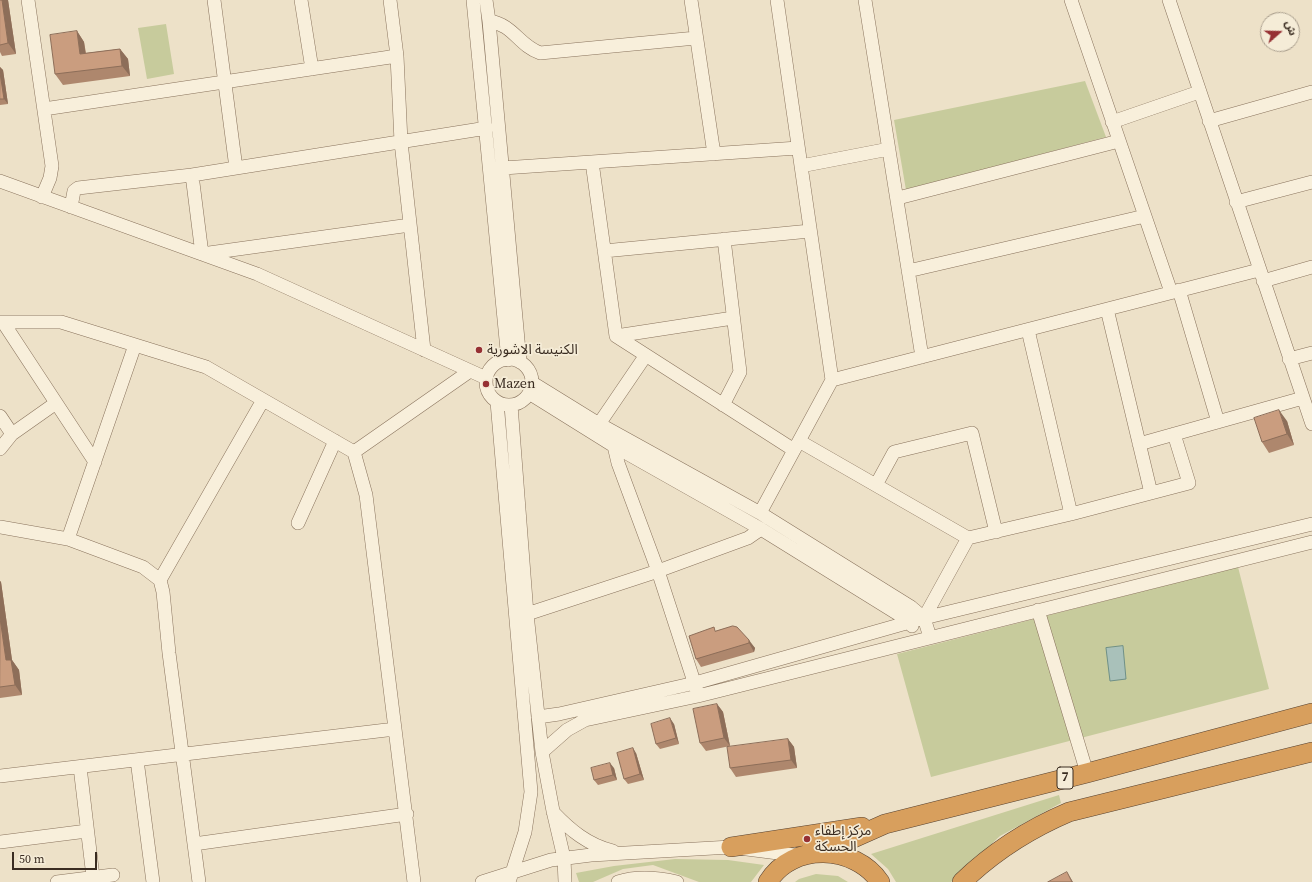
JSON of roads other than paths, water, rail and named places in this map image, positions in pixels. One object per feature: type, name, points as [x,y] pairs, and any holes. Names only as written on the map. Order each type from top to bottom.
[{"type":"highway","name":"7","points":[[768,882],[785,864],[802,856],[822,852],[885,824],[1087,773],[1312,713]]},
{"type":"highway","points":[[962,882],[982,864],[1034,828],[1069,812],[1312,752]]},
{"type":"highway","points":[[731,847],[885,824]]},
{"type":"highway","name":"7","points":[[822,852],[844,855],[863,865],[880,882]]},
{"type":"street","points":[[28,0],[52,166],[50,178],[42,196]]},
{"type":"street","points":[[214,0],[236,168]]},
{"type":"street","points":[[301,0],[312,69]]},
{"type":"street","points":[[390,0],[397,56],[401,142],[424,350]]},
{"type":"street","points":[[473,0],[514,361]]},
{"type":"street","points":[[486,0],[490,21],[503,168],[514,361]]},
{"type":"street","points":[[691,0],[714,154]]},
{"type":"street","points":[[760,513],[832,380],[777,0]]},
{"type":"street","points":[[865,0],[898,198],[922,357]]},
{"type":"street","points":[[1071,0],[1145,216],[1175,291],[1218,422]]},
{"type":"street","points":[[1169,0],[1312,424]]},
{"type":"street","points":[[490,21],[504,25],[524,44],[540,53],[696,38]]},
{"type":"street","points":[[44,109],[397,56]]},
{"type":"street","points":[[1112,122],[1199,92]]},
{"type":"street","points":[[1209,121],[1312,92]]},
{"type":"street","points":[[71,207],[74,191],[78,188],[192,175],[487,128]]},
{"type":"street","points":[[898,198],[1119,141]]},
{"type":"street","points":[[503,168],[798,148]]},
{"type":"street","points":[[801,166],[889,149]]},
{"type":"street","points":[[592,162],[616,336],[724,405],[797,446],[876,485],[968,538],[1071,514],[1189,483],[1174,434]]},
{"type":"street","points":[[192,175],[202,254]]},
{"type":"street","points":[[0,182],[257,274],[486,378]]},
{"type":"street","points":[[1236,202],[1312,182]]},
{"type":"street","points":[[908,270],[1145,216]]},
{"type":"street","points":[[202,254],[410,225]]},
{"type":"street","points":[[604,251],[810,231]]},
{"type":"street","points":[[724,239],[740,372],[724,405]]},
{"type":"street","points":[[832,380],[1175,291],[1312,267]]},
{"type":"street","points":[[1107,309],[1151,493]]},
{"type":"street","points":[[616,336],[733,318]]},
{"type":"street","points":[[1,322],[61,322],[206,367],[354,452],[366,495],[414,882]]},
{"type":"street","points":[[1,322],[95,462]]},
{"type":"street","points":[[1028,330],[1071,514]]},
{"type":"street","points":[[68,539],[135,345]]},
{"type":"street","points":[[1289,359],[1312,353]]},
{"type":"street","points":[[599,424],[646,355]]},
{"type":"street","points":[[497,402],[511,405],[521,401],[530,388],[528,371],[514,361],[496,363],[488,372],[486,378],[487,389],[497,402],[531,792],[525,832],[510,877]]},
{"type":"street","points":[[354,452],[470,371]]},
{"type":"street","points":[[530,388],[599,424],[760,513],[911,607],[924,618],[930,637]]},
{"type":"street","points":[[530,388],[614,446],[761,529],[911,622],[917,640]]},
{"type":"street","points":[[1139,444],[1303,398]]},
{"type":"street","points":[[160,580],[263,400]]},
{"type":"street","points":[[0,449],[12,434],[56,403]]},
{"type":"street","points":[[511,405],[527,614],[538,717],[542,752],[553,811],[564,858],[565,882]]},
{"type":"street","points":[[0,416],[12,434]]},
{"type":"street","points":[[876,485],[894,452],[972,433],[996,532]]},
{"type":"street","points":[[298,523],[335,441]]},
{"type":"street","points":[[614,446],[618,463],[658,571],[696,689]]},
{"type":"street","points":[[542,752],[567,730],[585,720],[696,689],[924,618],[1312,524]]},
{"type":"street","points":[[0,527],[68,539],[143,567],[160,580],[163,592],[169,653],[184,755],[199,882]]},
{"type":"street","points":[[527,614],[658,571],[748,538],[761,529]]},
{"type":"street","points":[[924,618],[968,538]]},
{"type":"street","points":[[538,717],[696,689],[917,640],[1312,542]]},
{"type":"street","points":[[1038,610],[1087,773]]},
{"type":"street","points":[[0,776],[395,729]]},
{"type":"street","points":[[137,760],[153,882]]},
{"type":"street","points":[[80,767],[93,878]]},
{"type":"street","points":[[553,811],[565,825],[585,840],[608,850],[620,853]]},
{"type":"street","points":[[194,844],[406,814]]},
{"type":"street","points":[[0,842],[87,831]]},
{"type":"street","points":[[482,882],[510,877],[532,864],[564,858],[620,853],[731,847],[802,856]]},
{"type":"street","points":[[57,882],[113,875]]},
{"type":"street","points":[[618,882],[641,878],[663,879],[677,882]]},
{"type":"water","points":[[1123,646],[1126,679],[1110,681],[1106,648]]},
{"type":"place","name":"الكنيسة الاشورية","points":[[479,350]]},
{"type":"place","name":"Mazen","points":[[486,384]]},
{"type":"place","name":"مركز إطفاء الحسكة","points":[[807,839]]}]
